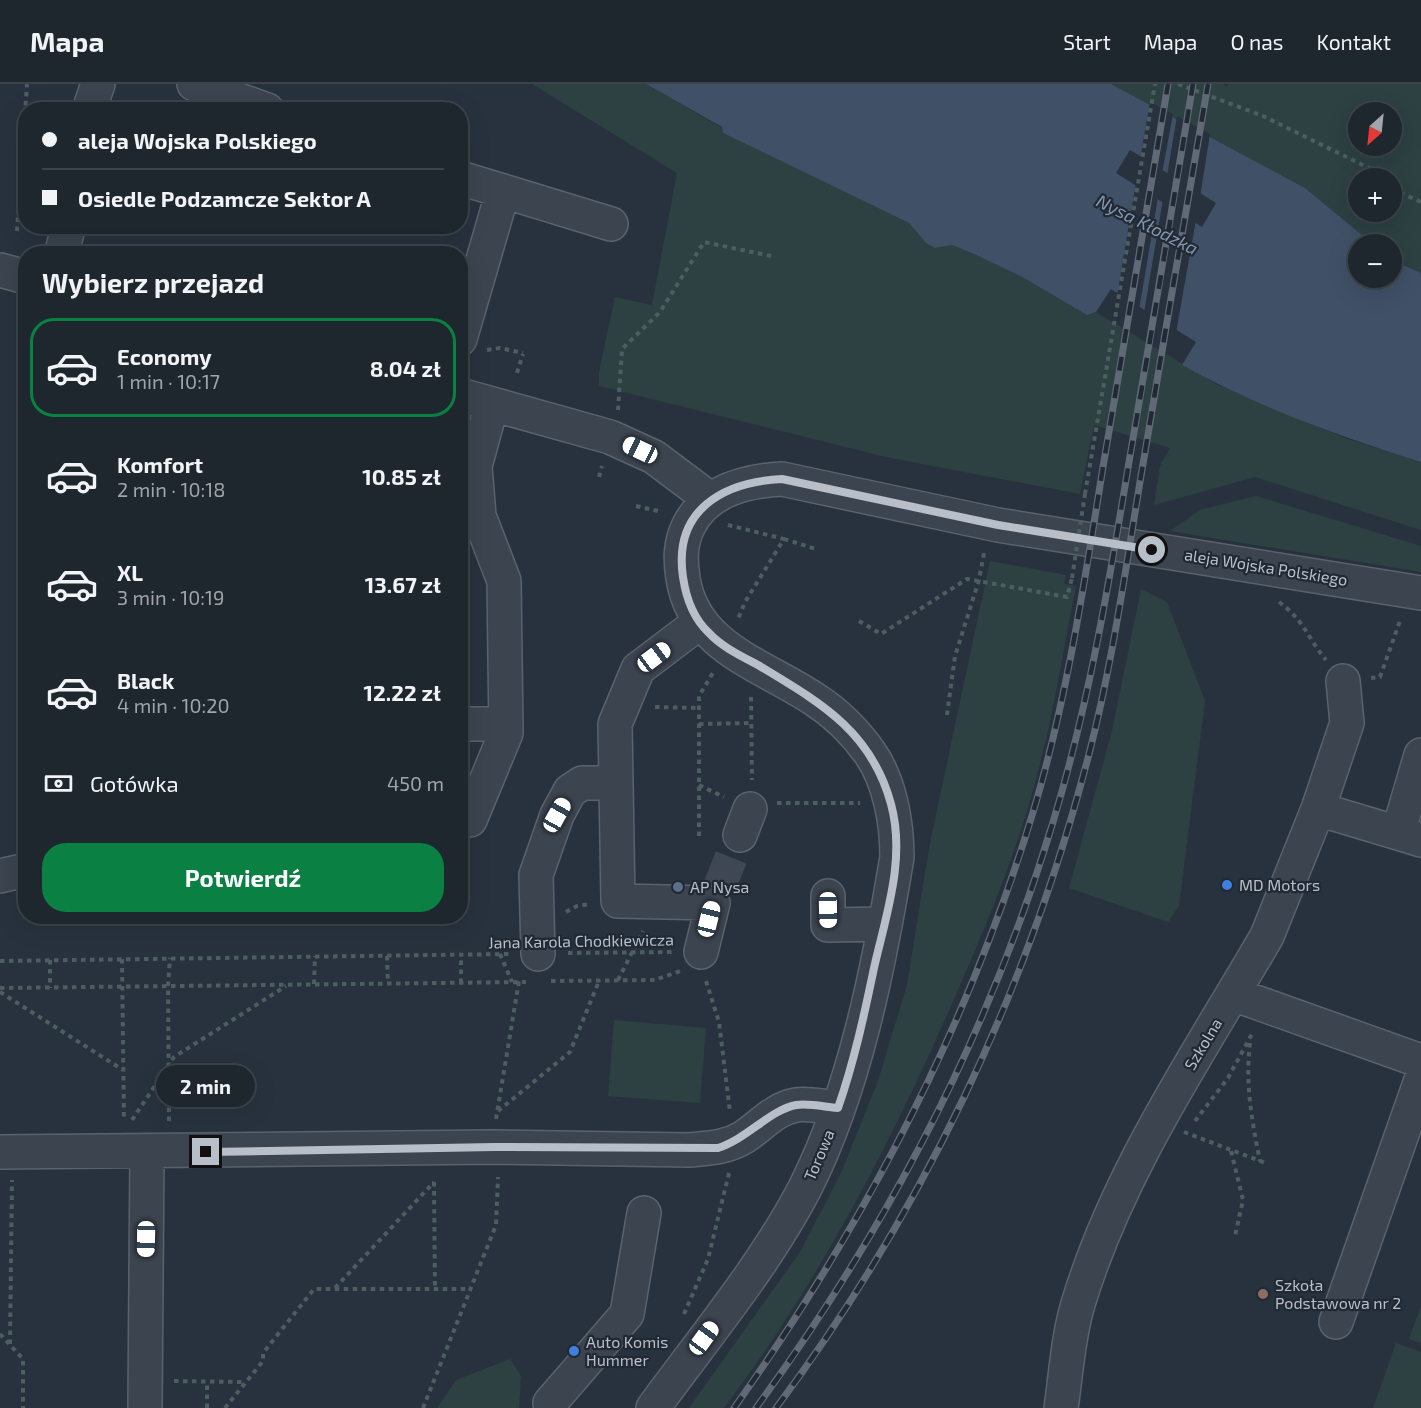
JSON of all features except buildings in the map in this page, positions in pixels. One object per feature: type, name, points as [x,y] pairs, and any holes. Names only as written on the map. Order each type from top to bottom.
[{"type":"street","points":[[92,102],[98,84]]},
{"type":"street","points":[[194,84],[245,102]]},
{"type":"street","points":[[468,181],[611,224]]},
{"type":"street","points":[[469,347],[503,192]]},
{"type":"street","points":[[0,270],[18,276]]},
{"type":"street","points":[[468,397],[610,437],[654,457],[710,499]]},
{"type":"street","points":[[468,820],[470,820],[506,733],[504,580],[479,516],[468,466],[492,404]]},
{"type":"street","name":"aleja Wojska Polskiego","points":[[710,499],[735,486],[758,480],[782,479],[998,525],[1421,593]]},
{"type":"street","name":"Torowa","points":[[653,1408],[777,1234],[804,1189],[838,1108],[853,1064],[897,857],[897,832],[891,802],[871,754],[840,719],[813,698],[726,647],[708,633],[692,612],[685,591],[680,558],[684,536],[693,518],[710,499]]},
{"type":"street","points":[[700,622],[638,669],[615,724],[618,901],[716,895],[700,952]]},
{"type":"street","name":"Szkolna","points":[[1061,1408],[1077,1307],[1101,1235],[1171,1125],[1233,994],[1267,936],[1318,809],[1347,723],[1343,681]]},
{"type":"street","points":[[468,724],[506,724]]},
{"type":"street","points":[[1318,809],[1409,837],[1421,755]]},
{"type":"street","points":[[534,960],[536,875],[557,815],[570,791],[582,783],[615,783]]},
{"type":"street","points":[[0,876],[18,872]]},
{"type":"street","points":[[828,896],[828,925],[884,924]]},
{"type":"street","points":[[1233,994],[1421,1061]]},
{"type":"street","points":[[1336,1322],[1421,1080]]},
{"type":"street","points":[[6,1152],[141,1148],[718,1148],[745,1137],[778,1111],[787,1108],[797,1105],[838,1108]]},
{"type":"street","points":[[141,1148],[145,1394]]},
{"type":"street","points":[[552,1408],[550,1404],[627,1314],[644,1213]]},
{"type":"path","points":[[26,102],[27,84]]},
{"type":"path","points":[[859,621],[881,634],[967,579],[1067,597],[1155,84]]},
{"type":"path","points":[[1178,84],[1263,116],[1369,168]]},
{"type":"path","points":[[1402,193],[1421,202]]},
{"type":"path","points":[[17,231],[18,216]]},
{"type":"path","points":[[621,401],[622,349],[660,312],[704,242],[771,256]]},
{"type":"path","points":[[469,347],[500,348],[523,353],[517,373]]},
{"type":"path","points":[[784,539],[816,549]]},
{"type":"path","points":[[947,715],[955,656],[979,580],[984,552]]},
{"type":"path","points":[[1278,601],[1297,615],[1314,645],[1343,681],[1380,677],[1400,621]]},
{"type":"path","points":[[699,836],[699,696],[714,671]]},
{"type":"path","points":[[622,707],[699,708]]},
{"type":"path","points":[[699,724],[751,723]]},
{"type":"path","points":[[755,816],[891,802]]},
{"type":"path","points":[[423,1408],[496,1225],[498,1177],[495,1121],[519,982],[577,906],[618,901]]},
{"type":"path","points":[[618,980],[630,952],[643,933]]},
{"type":"path","name":"Jana Karola Chodkiewicza","points":[[0,960],[500,954],[534,960],[599,981],[655,980],[699,964],[700,952],[630,952],[534,960]]},
{"type":"path","points":[[500,954],[512,982]]},
{"type":"path","points":[[461,955],[461,983]]},
{"type":"path","points":[[314,984],[315,956]]},
{"type":"path","points":[[387,956],[387,983]]},
{"type":"path","points":[[141,1148],[169,1062],[168,986],[171,958]]},
{"type":"path","points":[[122,959],[123,1071],[141,1148]]},
{"type":"path","points":[[50,960],[50,988]]},
{"type":"path","name":"Jana Karola Chodkiewicza","points":[[0,990],[519,982],[534,960]]},
{"type":"path","points":[[334,1289],[434,1182],[448,1148],[498,1111],[570,1052],[599,981]]},
{"type":"path","points":[[141,1148],[169,1062],[288,985]]},
{"type":"path","points":[[0,990],[123,1071]]},
{"type":"path","points":[[1171,1125],[1211,1103],[1250,1040],[1263,1006]]},
{"type":"path","points":[[1250,1040],[1246,1070],[1260,1161]]},
{"type":"path","points":[[1171,1125],[1268,1164]]},
{"type":"path","points":[[1231,1150],[1243,1200],[1235,1236]]},
{"type":"path","points":[[6,1152],[10,1344]]},
{"type":"path","points":[[434,1182],[435,1289]]},
{"type":"path","points":[[225,1408],[263,1361],[263,1353],[314,1289],[472,1289]]},
{"type":"path","points":[[0,1334],[23,1359],[23,1408]]},
{"type":"path","points":[[207,1382],[207,1408]]},
{"type":"path","points":[[145,1394],[207,1382],[246,1382]]},
{"type":"green space","points":[[532,84],[646,84],[722,128],[723,133],[909,223],[926,243],[935,248],[952,245],[1022,277],[1087,315],[1096,312],[1216,384],[1345,438],[1421,462],[1421,530],[1255,477],[1154,505],[1160,466],[1170,448],[1094,425],[1080,494],[886,457],[599,386],[599,372],[615,297],[652,305],[677,173]]},
{"type":"green space","points":[[1111,84],[1223,84],[1227,87],[1228,84],[1421,84],[1421,273],[1402,264],[1402,234],[1361,234],[1305,188]]},
{"type":"green space","points":[[1256,496],[1421,546],[1421,572],[1170,531],[1200,510]]},
{"type":"green space","points":[[990,561],[1066,575],[1064,584],[1076,586],[1055,698],[1032,795],[1001,887],[927,1059],[876,1163],[820,1264],[758,1361],[724,1408],[689,1408],[800,1252],[841,1173],[878,1081],[907,985],[930,843]]},
{"type":"green space","points":[[1141,589],[1167,602],[1205,701],[1179,906],[1168,922],[1069,888],[1112,731]]},
{"type":"green space","points":[[614,1020],[706,1028],[700,1103],[608,1096]]},
{"type":"green space","points":[[1421,1306],[1421,1343],[1409,1339]]},
{"type":"green space","points":[[1396,1343],[1421,1352],[1421,1408],[1373,1408]]},
{"type":"green space","points":[[510,1359],[521,1376],[519,1408],[437,1408],[456,1380]]},
{"type":"water","name":"Nysa Kłodzka","points":[[646,84],[1111,84],[1305,188],[1361,234],[1348,234],[1348,288],[1402,288],[1402,264],[1421,273],[1421,462],[1299,420],[1239,394],[1182,365],[1196,342],[1111,289],[1096,312],[1087,315],[1022,277],[974,254],[952,245],[935,248],[926,243],[909,223],[723,133],[722,127]],"holes":[[[1130,150],[1216,203],[1202,227],[1116,173]]]},
{"type":"pier","points":[[1150,102],[1173,114],[1162,173],[1140,159]]},
{"type":"pier","points":[[1177,116],[1210,134],[1200,197],[1167,176]]},
{"type":"pier","points":[[1136,182],[1158,197],[1139,310],[1117,296]]},
{"type":"pier","points":[[1163,199],[1196,220],[1176,333],[1144,313]]},
{"type":"tunnel","points":[[719,888],[740,835]]},
{"type":"railway","points":[[734,1408],[827,1267],[909,1120],[945,1045],[1008,889],[1046,766],[1066,680],[1168,84]]},
{"type":"railway","points":[[756,1408],[849,1271],[930,1128],[998,978],[1027,901],[1066,778],[1088,688],[1114,553],[1193,84]]},
{"type":"railway","points":[[776,1408],[829,1334],[878,1257],[923,1178],[1002,1013],[1035,928],[1064,842],[1089,754],[1111,653],[1208,84]]},
{"type":"place","name":"MD Motors","points":[[1227,885]]},
{"type":"place","name":"AP Nysa","points":[[678,887]]},
{"type":"place","name":"Szkoła Podstawowa nr 2","points":[[1263,1294]]},
{"type":"place","name":"Auto Komis Hummer","points":[[574,1351]]},
{"type":"route","points":[[206,1152],[495,1147],[689,1150],[718,1148],[745,1137],[778,1111],[797,1105],[838,1108],[853,1064],[895,870],[897,832],[891,802],[879,768],[871,754],[840,719],[813,698],[726,647],[708,633],[692,612],[685,591],[680,558],[684,536],[693,518],[710,499],[735,486],[758,480],[782,479],[998,525],[1152,550]]}]
